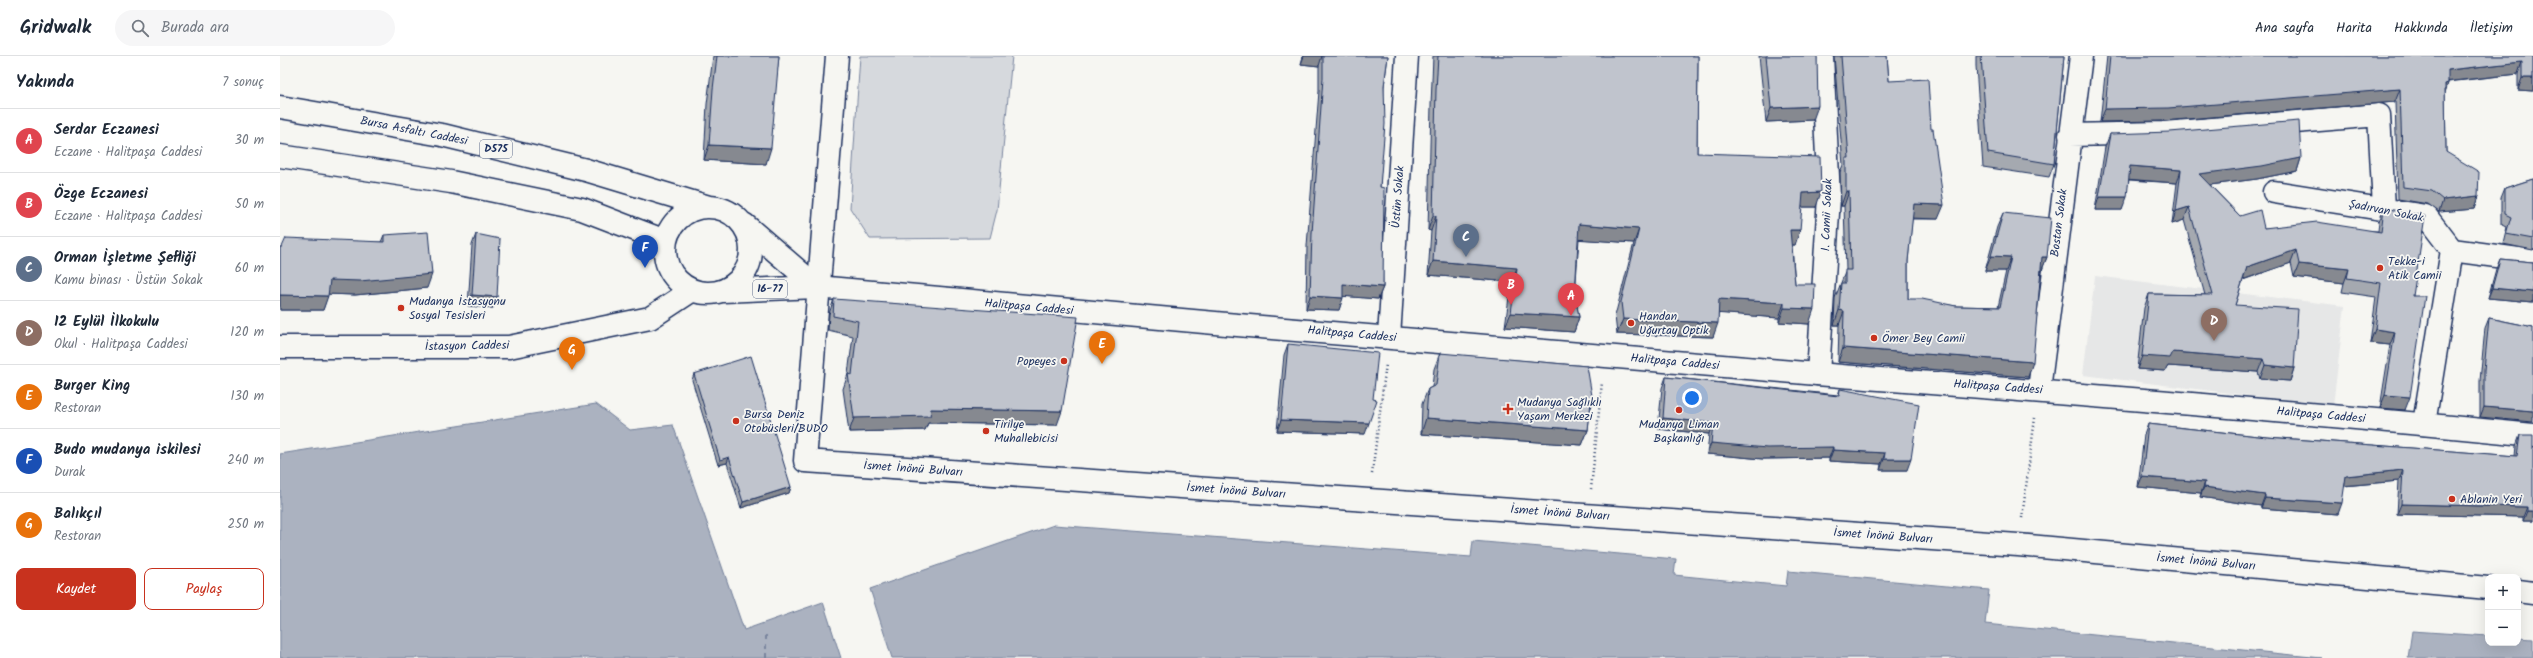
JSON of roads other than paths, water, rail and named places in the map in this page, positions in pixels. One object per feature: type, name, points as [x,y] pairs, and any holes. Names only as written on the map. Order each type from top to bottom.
[{"type":"main road","points":[[817,287],[837,56]]},
{"type":"main road","name":"Üstün Sokak","points":[[1389,337],[1407,56]]},
{"type":"main road","name":"1. Camii Sokak","points":[[1818,374],[1829,197],[1822,56]]},
{"type":"main road","name":"Bostan Sokak","points":[[2039,390],[2081,56]]},
{"type":"main road","name":"Bursa Asfaltı Caddesi","points":[[280,107],[442,135],[586,170],[709,207]]},
{"type":"main road","points":[[2070,135],[2164,133],[2379,115],[2384,208]]},
{"type":"main road","points":[[280,156],[450,182],[582,209],[665,241]]},
{"type":"main road","name":"Şadırvan Sokak","points":[[2274,192],[2384,208],[2426,216],[2452,250]]},
{"type":"main road","points":[[709,207],[694,209],[681,216],[671,227],[665,241],[664,256],[669,270],[678,283],[691,291],[713,294],[723,291]]},
{"type":"main road","name":"D575","points":[[709,207],[719,208],[738,219],[747,230],[752,244],[751,259],[741,278],[723,291]]},
{"type":"main road","points":[[738,219],[817,287]]},
{"type":"main road","points":[[2424,424],[2452,250],[2533,261]]},
{"type":"main road","name":"16-77","points":[[723,291],[817,287]]},
{"type":"main road","name":"Halitpaşa Caddesi","points":[[817,287],[1818,374],[2039,390],[2533,435]]},
{"type":"main road","name":"İsmet İnönü Bulvarı","points":[[817,287],[805,461],[2018,545],[2485,588]]},
{"type":"main road","name":"İstasyon Caddesi","points":[[280,347],[509,347],[650,318],[691,291]]},
{"type":"main road","points":[[2521,591],[2533,593]]},
{"type":"place","name":"Orman İşletme Şefliği","points":[[1466,257]]},
{"type":"place","name":"Budo mudanya iskilesi","points":[[645,268]]},
{"type":"place","name":"Tekke-i Atik Camii","points":[[2380,268]]},
{"type":"place","name":"Özge Eczanesi","points":[[1511,305]]},
{"type":"place","name":"Mudanya İstasyonu Sosyal Tesisleri","points":[[401,308]]},
{"type":"place","name":"Serdar Eczanesi","points":[[1571,316]]},
{"type":"place","name":"Handan Uğurtay Optik","points":[[1631,323]]},
{"type":"place","name":"Ömer Bey Camii","points":[[1874,338]]},
{"type":"place","name":"12 Eylül İlkokulu","points":[[2214,341]]},
{"type":"place","name":"Popeyes","points":[[1064,361]]},
{"type":"place","name":"Burger King","points":[[1102,364]]},
{"type":"place","name":"Balıkçıl","points":[[572,370]]},
{"type":"place","name":"Mudanya Sağlıklı Yaşam Merkezi","points":[[1508,409]]},
{"type":"place","name":"Mudanya Liman Başkanlığı","points":[[1679,410]]},
{"type":"place","name":"Bursa Deniz Otobüsleri/BUDO","points":[[736,421]]},
{"type":"place","name":"Tirilye Muhallebicisi","points":[[986,431]]},
{"type":"place","name":"Ablanin Yeri","points":[[2452,499]]}]
